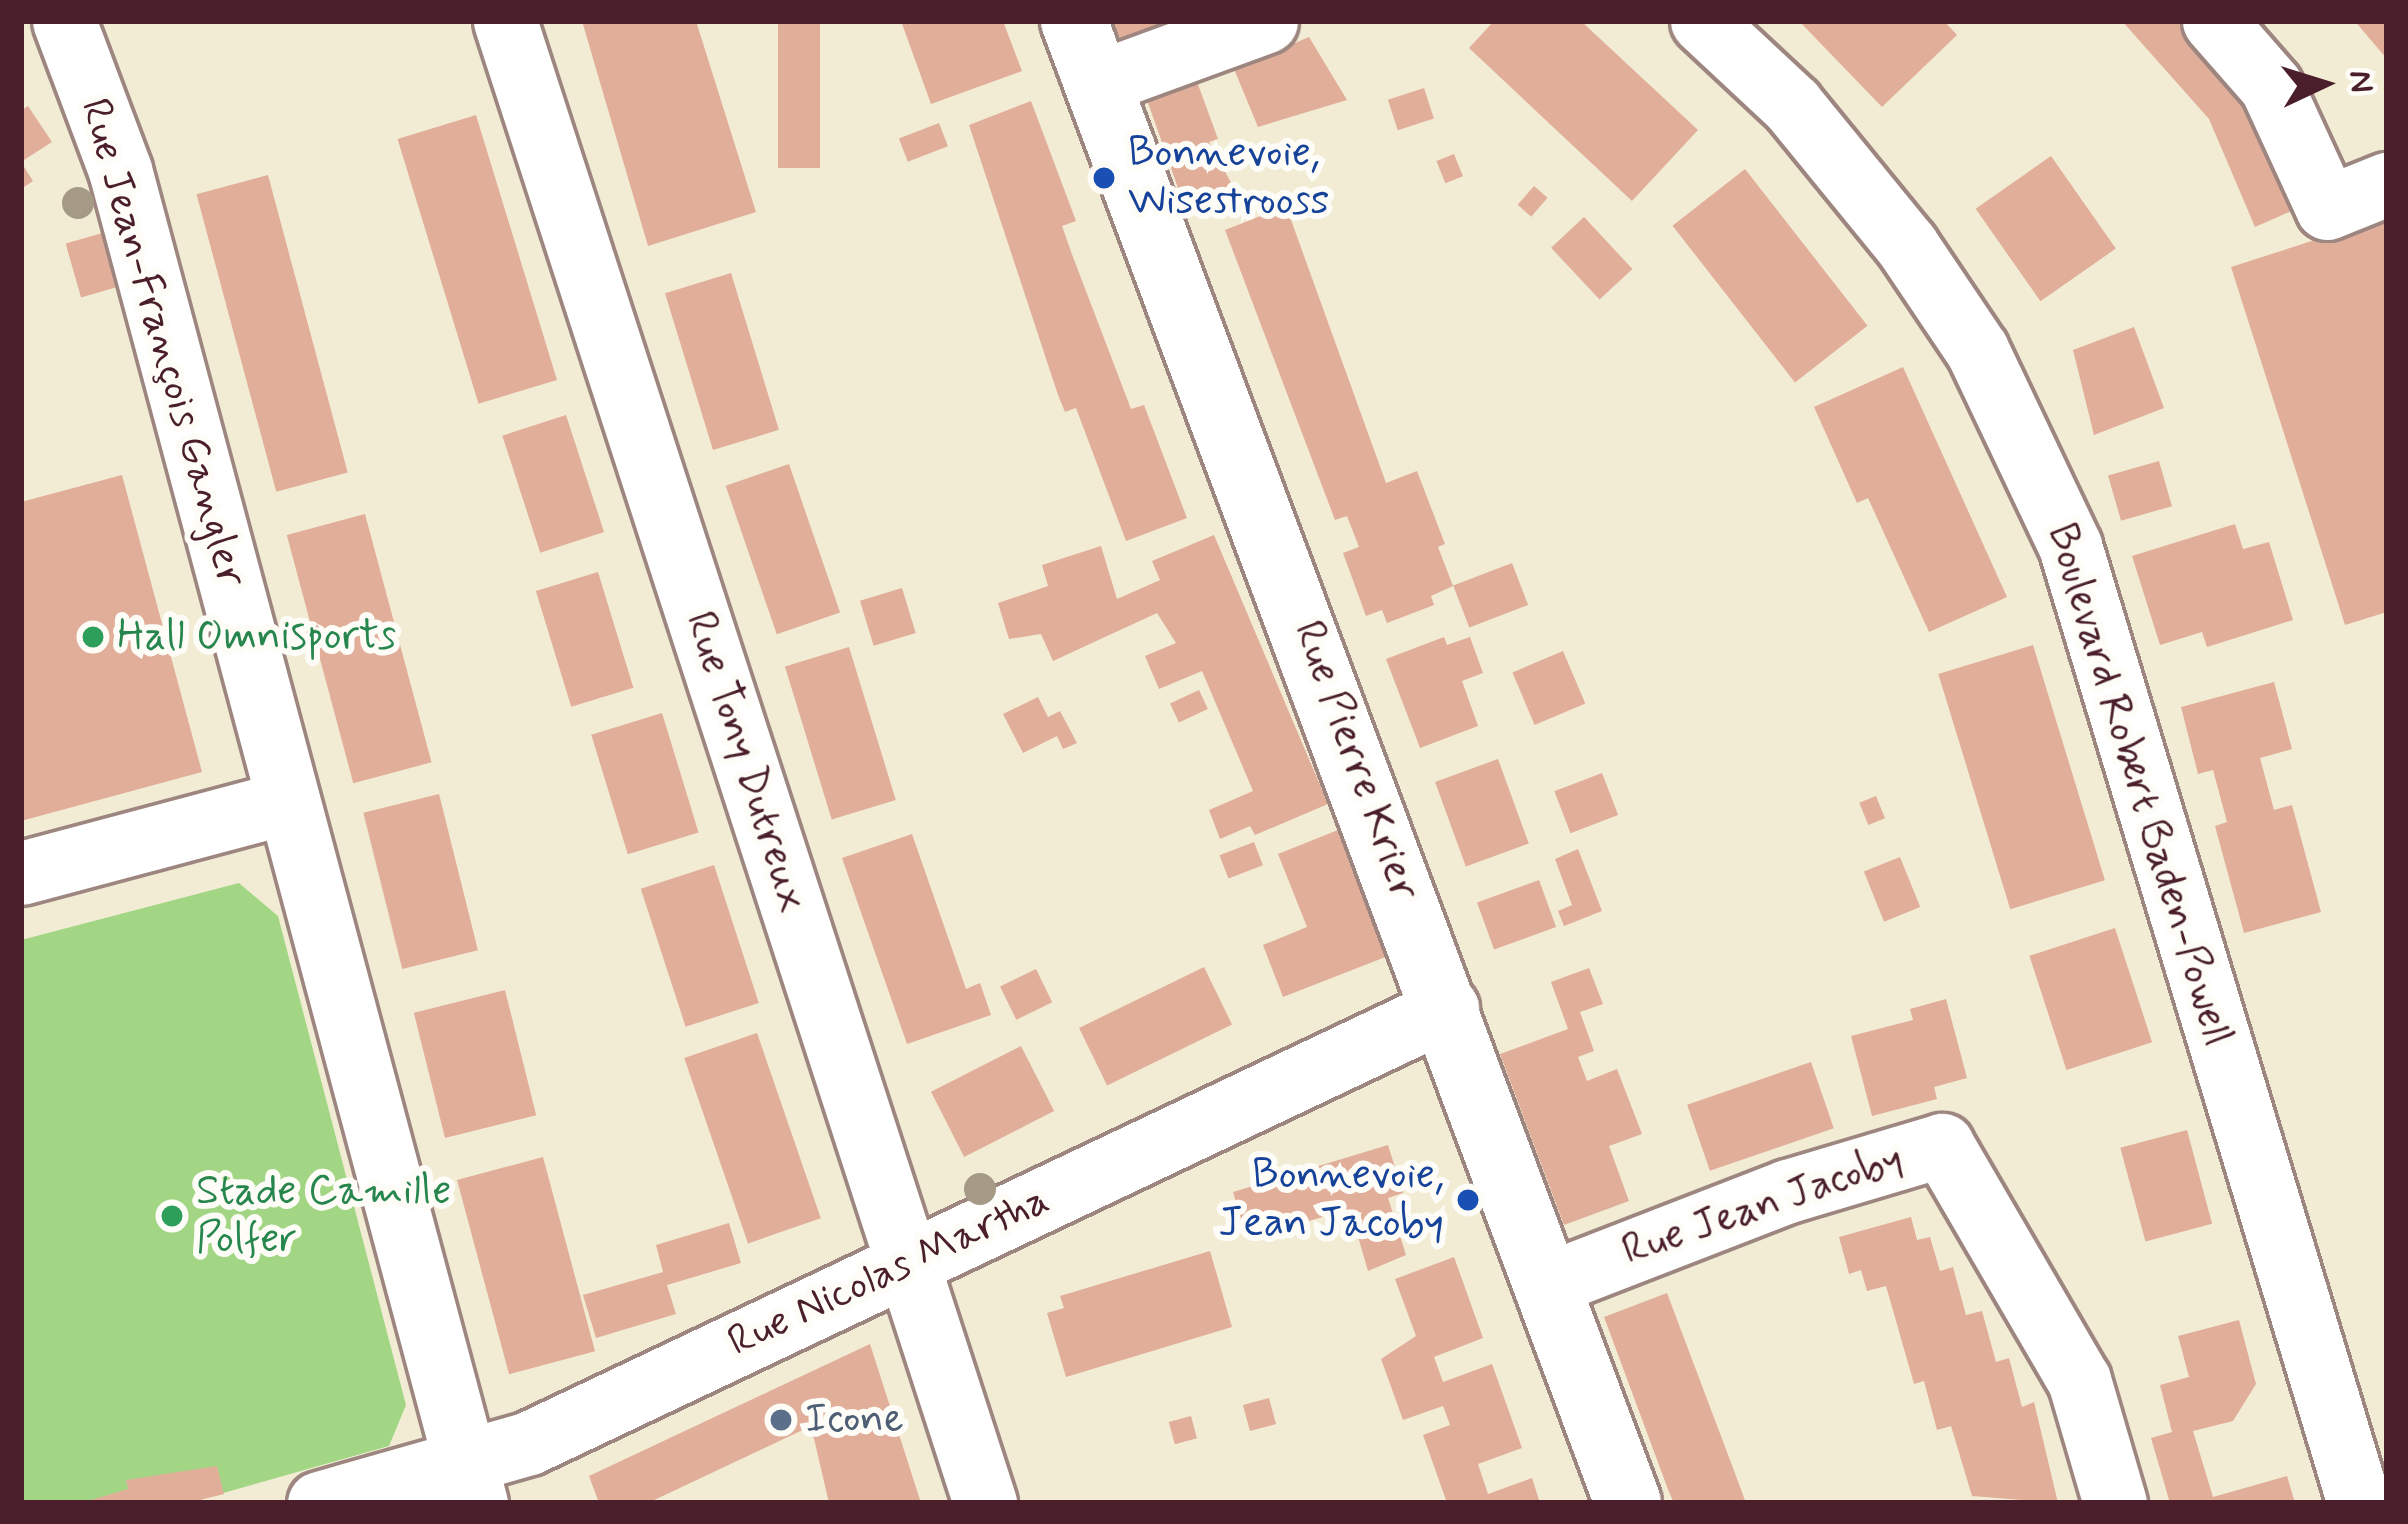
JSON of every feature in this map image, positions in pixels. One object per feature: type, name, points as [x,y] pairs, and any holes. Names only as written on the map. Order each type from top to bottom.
[{"type":"main road","name":"Rue Pierre Krier","points":[[1074,21],[1628,1503]]},
{"type":"street","points":[[21,41],[54,21]]},
{"type":"street","name":"Rue Jean-François Gangler","points":[[64,21],[120,170],[470,1483]]},
{"type":"street","name":"Rue Tony Dutreux","points":[[505,21],[985,1503]]},
{"type":"street","points":[[1097,83],[1266,21]]},
{"type":"street","name":"Boulevard Robert Baden-Powell","points":[[1702,21],[1792,105],[1907,246],[1977,350],[2070,545],[2359,1503]]},
{"type":"street","points":[[2214,21],[2271,86],[2327,208],[2387,184]]},
{"type":"street","points":[[21,873],[288,802]]},
{"type":"street","name":"Rue Nicolas Martha","points":[[319,1503],[470,1483],[529,1443],[1447,1009]]},
{"type":"street","name":"Rue Jean Jacoby","points":[[1548,1284],[1788,1191],[1942,1145],[2079,1380],[2115,1503]]},
{"type":"green space","name":"Stade Camille Polfer","points":[[239,883],[278,916],[406,1405],[389,1446],[188,1503],[21,1503],[21,940]]},
{"type":"building","points":[[582,21],[696,21],[756,212],[648,246]]},
{"type":"building","points":[[778,21],[820,21],[820,168],[778,168]]},
{"type":"building","points":[[901,21],[1003,21],[1022,71],[931,104]]},
{"type":"building","points":[[1113,21],[1184,21],[1122,45]]},
{"type":"building","points":[[1494,21],[1581,21],[1698,130],[1632,201],[1469,48]]},
{"type":"building","points":[[1799,21],[1944,21],[1957,35],[1882,107]]},
{"type":"building","points":[[2122,21],[2178,21],[2247,100],[2294,210],[2255,227],[2209,119]]},
{"type":"building","points":[[2355,21],[2387,21],[2387,59],[2364,32]]},
{"type":"building","points":[[1309,37],[1347,100],[1258,127],[1234,69]]},
{"type":"building","points":[[1196,79],[1218,139],[1209,142],[1235,190],[1185,208],[1146,97]]},
{"type":"building","points":[[1424,88],[1434,118],[1398,130],[1388,100]]},
{"type":"building","points":[[1031,101],[1076,221],[1062,226],[1073,257],[1131,409],[1144,405],[1187,518],[1126,541],[1076,408],[1065,412],[1058,395],[969,125]]},
{"type":"building","points":[[28,106],[52,142],[21,162],[21,111]]},
{"type":"building","points":[[476,115],[557,380],[479,404],[398,139]]},
{"type":"building","points":[[939,123],[948,146],[908,162],[899,138]]},
{"type":"building","points":[[1454,154],[1463,176],[1445,183],[1436,161]]},
{"type":"building","points":[[2051,156],[2116,249],[2040,301],[1976,209]]},
{"type":"building","points":[[21,162],[33,181],[21,189]]},
{"type":"building","points":[[1745,169],[1868,326],[1795,382],[1673,226]]},
{"type":"building","points":[[268,175],[348,473],[276,492],[197,194]]},
{"type":"building","points":[[1534,186],[1548,198],[1531,217],[1518,205]]},
{"type":"building","points":[[1286,206],[1386,483],[1417,471],[1445,544],[1438,547],[1453,586],[1431,596],[1434,605],[1387,623],[1382,610],[1366,616],[1343,553],[1359,547],[1347,516],[1335,520],[1225,230]]},
{"type":"building","points":[[1584,217],[1632,269],[1600,300],[1551,248]]},
{"type":"building","points":[[2387,217],[2387,612],[2345,625],[2231,267]]},
{"type":"building","points":[[106,232],[121,286],[81,297],[66,244]]},
{"type":"building","points":[[731,273],[779,430],[713,450],[665,293]]},
{"type":"building","points":[[2134,327],[2164,408],[2094,435],[2073,350]]},
{"type":"building","points":[[1903,367],[2007,597],[1929,632],[1868,498],[1857,503],[1814,407]]},
{"type":"building","points":[[566,415],[604,532],[540,553],[502,436]]},
{"type":"building","points":[[2159,461],[2172,506],[2121,521],[2108,476]]},
{"type":"building","points":[[789,464],[840,612],[777,634],[726,486]]},
{"type":"building","name":"Hall Omnisports","points":[[122,475],[202,772],[21,821],[21,502]]},
{"type":"building","points":[[365,514],[432,762],[353,783],[287,535]]},
{"type":"building","points":[[2235,524],[2243,549],[2269,542],[2293,620],[2207,647],[2202,632],[2160,645],[2132,556]]},
{"type":"building","points":[[1214,535],[1328,804],[1255,835],[1250,826],[1220,839],[1209,810],[1253,791],[1202,671],[1159,689],[1145,656],[1176,643],[1157,613],[1053,661],[1041,634],[1009,639],[998,603],[1048,586],[1042,565],[1101,546],[1117,599],[1160,580],[1152,561]]},
{"type":"building","points":[[1512,563],[1528,605],[1469,628],[1453,586]]},
{"type":"building","points":[[598,572],[633,688],[571,707],[536,591]]},
{"type":"building","points":[[902,588],[916,633],[874,646],[860,601]]},
{"type":"building","points":[[1444,637],[1447,645],[1470,637],[1483,673],[1462,681],[1478,726],[1420,748],[1386,659]]},
{"type":"building","points":[[2033,645],[2105,880],[2010,909],[1938,674]]},
{"type":"building","points":[[849,647],[896,800],[832,820],[785,667]]},
{"type":"building","points":[[1563,651],[1585,703],[1535,725],[1512,672]]},
{"type":"building","points":[[2274,682],[2292,749],[2260,758],[2274,810],[2292,805],[2321,912],[2244,933],[2215,826],[2227,822],[2213,770],[2198,774],[2181,707]]},
{"type":"building","points":[[1199,690],[1208,709],[1179,723],[1170,704]]},
{"type":"building","points":[[1038,697],[1048,717],[1060,711],[1077,743],[1063,749],[1057,736],[1023,753],[1003,714]]},
{"type":"building","points":[[662,713],[699,833],[628,854],[591,735]]},
{"type":"building","points":[[1498,759],[1529,844],[1466,866],[1435,782]]},
{"type":"building","points":[[1602,773],[1618,815],[1571,833],[1554,791]]},
{"type":"building","points":[[439,794],[478,950],[402,969],[363,813]]},
{"type":"building","points":[[1876,796],[1885,818],[1868,825],[1859,803]]},
{"type":"building","points":[[1338,830],[1388,956],[1283,997],[1263,945],[1307,927],[1278,854]]},
{"type":"building","points":[[912,834],[966,989],[980,983],[991,1015],[907,1044],[842,858]]},
{"type":"building","points":[[1254,842],[1263,865],[1228,879],[1219,855]]},
{"type":"building","points":[[1578,849],[1602,911],[1564,926],[1558,911],[1572,905],[1555,859]]},
{"type":"building","points":[[1900,857],[1920,907],[1884,922],[1864,872]]},
{"type":"building","points":[[714,865],[759,1003],[686,1027],[641,889]]},
{"type":"building","points":[[1539,880],[1556,927],[1494,950],[1477,903]]},
{"type":"building","points":[[2115,928],[2152,1042],[2066,1070],[2029,956]]},
{"type":"building","points":[[1204,967],[1232,1025],[1107,1085],[1079,1028]]},
{"type":"building","points":[[1589,968],[1603,1004],[1580,1012],[1594,1051],[1578,1057],[1587,1081],[1617,1069],[1642,1134],[1609,1146],[1629,1201],[1564,1225],[1500,1054],[1568,1029],[1551,982]]},
{"type":"building","points":[[1036,969],[1052,1002],[1016,1020],[1000,987]]},
{"type":"building","points":[[505,990],[536,1115],[445,1138],[414,1013]]},
{"type":"building","points":[[1946,999],[1967,1078],[1934,1087],[1937,1099],[1872,1116],[1851,1036],[1913,1020],[1910,1009]]},
{"type":"building","points":[[757,1033],[821,1218],[748,1243],[684,1058]]},
{"type":"building","points":[[1021,1046],[1054,1111],[964,1157],[931,1092]]},
{"type":"building","points":[[1811,1062],[1834,1128],[1710,1171],[1687,1105]]},
{"type":"building","points":[[2187,1130],[2212,1224],[2145,1242],[2120,1148]]},
{"type":"building","points":[[1388,1145],[1403,1193],[1388,1198],[1406,1255],[1368,1271],[1350,1209],[1247,1239],[1233,1192]]},
{"type":"building","points":[[543,1157],[595,1351],[509,1374],[457,1180]]},
{"type":"building","points":[[1911,1217],[1917,1240],[1930,1237],[1940,1271],[1953,1267],[1966,1315],[1982,1311],[1996,1362],[2009,1358],[2022,1407],[2034,1402],[2058,1503],[1972,1496],[1951,1426],[1937,1430],[1924,1381],[1914,1384],[1886,1286],[1867,1291],[1861,1270],[1849,1274],[1839,1237]]},
{"type":"building","points":[[729,1223],[741,1263],[667,1285],[676,1314],[596,1338],[583,1295],[663,1272],[656,1245]]},
{"type":"building","points":[[1210,1251],[1232,1327],[1066,1377],[1047,1313],[1064,1308],[1060,1296]]},
{"type":"building","points":[[1454,1257],[1483,1338],[1434,1357],[1443,1382],[1492,1364],[1522,1448],[1478,1464],[1488,1494],[1532,1478],[1540,1503],[1447,1503],[1423,1435],[1450,1425],[1443,1406],[1403,1420],[1381,1359],[1416,1336],[1395,1279]]},
{"type":"building","points":[[1667,1293],[1746,1503],[1674,1503],[1669,1492],[1604,1317]]},
{"type":"building","points":[[2239,1320],[2256,1384],[2233,1421],[2193,1431],[2213,1497],[2287,1476],[2295,1503],[2170,1503],[2151,1438],[2172,1432],[2160,1385],[2189,1377],[2178,1336]]},
{"type":"building","points":[[870,1344],[921,1503],[829,1503],[811,1426],[648,1503],[599,1503],[589,1476]]},
{"type":"building","points":[[1269,1398],[1276,1424],[1250,1431],[1243,1405]]},
{"type":"building","points":[[1191,1416],[1197,1438],[1175,1444],[1169,1422]]},
{"type":"building","points":[[217,1466],[224,1494],[188,1503],[81,1503],[128,1489],[126,1480]]},
{"type":"place","name":"Bonnevoie, Wisestrooss","points":[[1104,178]]},
{"type":"place","name":"Hall Omnisports","points":[[93,637]]},
{"type":"place","name":"Bonnevoie, Jean Jacoby","points":[[1468,1200]]},
{"type":"place","name":"Stade Camille Polfer","points":[[172,1216]]},
{"type":"place","name":"Icone","points":[[781,1420]]}]
